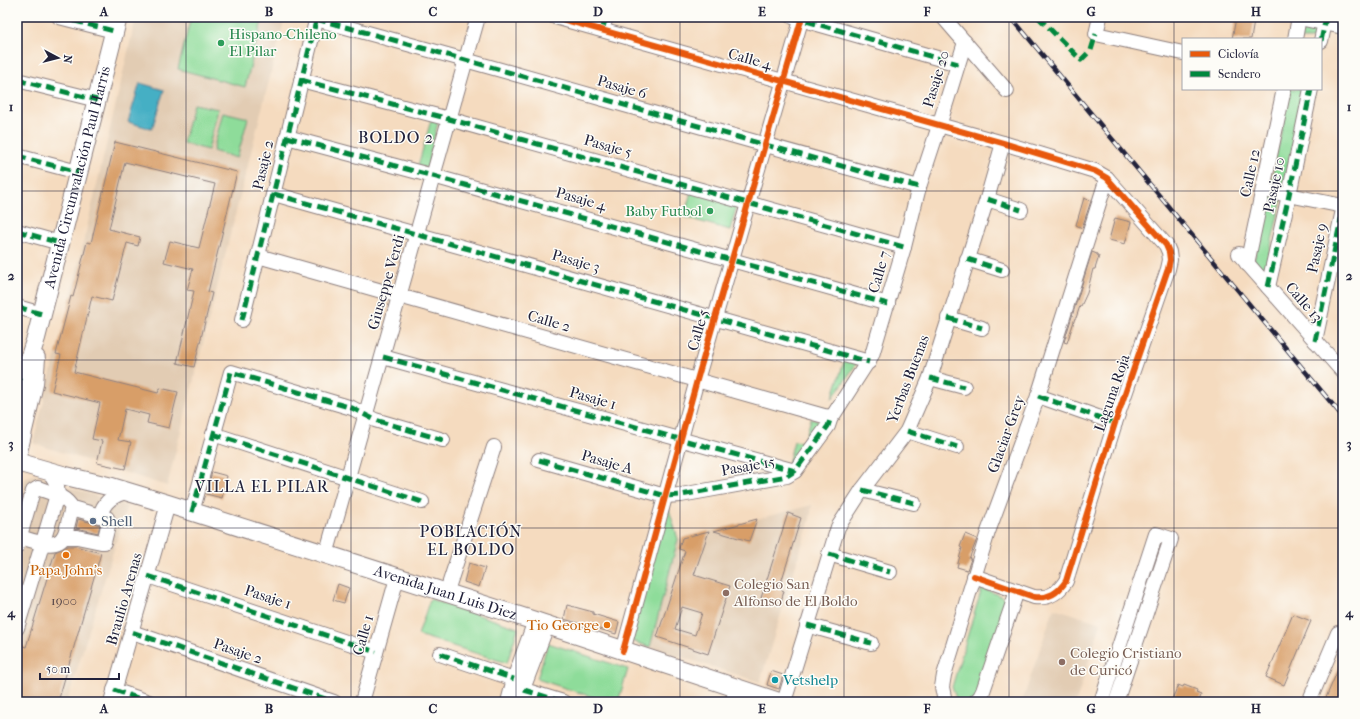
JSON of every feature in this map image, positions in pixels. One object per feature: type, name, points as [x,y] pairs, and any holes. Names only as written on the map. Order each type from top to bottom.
[{"type":"main road","name":"Avenida Circunvalación Paul Harris","points":[[18,385],[36,338],[116,24]]},
{"type":"main road","name":"Avenida Circunvalación Paul Harris","points":[[17,454],[34,377],[36,338]]},
{"type":"main road","name":"Avenida Juan Luis Diez","points":[[17,454],[49,472],[119,489],[168,504],[541,624],[623,651],[734,695],[779,702]]},
{"type":"main road","name":"Avenida Juan Luis Diez","points":[[17,454],[52,461],[119,489]]},
{"type":"street","points":[[59,17],[116,24]]},
{"type":"street","name":"Giuseppe Verdi","points":[[326,555],[478,17]]},
{"type":"street","name":"Calle 4","points":[[555,17],[604,24],[784,82],[1003,143],[1095,171],[1107,178]]},
{"type":"street","points":[[943,17],[1007,91]]},
{"type":"street","points":[[1100,17],[1096,34],[1182,53]]},
{"type":"street","name":"Pasaje 6","points":[[317,18],[466,59],[765,146],[919,187]]},
{"type":"street","name":"Pasaje 2","points":[[242,320],[317,18]]},
{"type":"street","points":[[798,18],[958,64]]},
{"type":"street","name":"Calle 5","points":[[623,651],[680,440],[784,82],[798,18]]},
{"type":"street","points":[[1295,38],[1299,18],[1325,20],[1343,27]]},
{"type":"street","points":[[1322,38],[1325,20]]},
{"type":"street","name":"Pasaje 20","points":[[939,126],[965,42]]},
{"type":"street","points":[[17,80],[96,100]]},
{"type":"street","name":"Pasaje 5","points":[[301,80],[449,119],[904,247]]},
{"type":"street","name":"Calle 12","points":[[1243,259],[1264,190],[1284,90]]},
{"type":"street","name":"Pasaje 10","points":[[1268,287],[1311,90]]},
{"type":"street","name":"Calle 7","points":[[831,416],[834,414],[869,362],[888,304],[919,187],[939,126]]},
{"type":"street","name":"Pasaje 4","points":[[287,137],[433,176],[888,304]]},
{"type":"street","name":"Yerbas Buenas","points":[[784,702],[838,527],[862,490],[907,431],[930,378],[987,199],[1003,143]]},
{"type":"street","points":[[17,156],[78,172]]},
{"type":"street","name":"Glaciar Grey","points":[[945,702],[942,687],[944,675],[974,576],[988,532],[1038,396],[1107,178]]},
{"type":"street","name":"Laguna Roja","points":[[974,576],[1034,597],[1042,598],[1056,593],[1066,581],[1115,423],[1170,260],[1169,252],[1162,240],[1107,178]]},
{"type":"street","points":[[1264,190],[1343,206]]},
{"type":"street","name":"Pasaje 3","points":[[274,194],[869,362]]},
{"type":"street","points":[[987,199],[1021,210]]},
{"type":"street","name":"Pasaje 9","points":[[1315,341],[1343,210]]},
{"type":"street","points":[[17,231],[60,243]]},
{"type":"street","name":"Calle 2","points":[[258,256],[824,416],[831,416]]},
{"type":"street","points":[[967,259],[1002,270]]},
{"type":"street","name":"Calle 13","points":[[1243,259],[1343,372]]},
{"type":"street","points":[[17,307],[42,314]]},
{"type":"street","points":[[948,318],[982,328]]},
{"type":"street","name":"Pasaje 1","points":[[383,357],[795,471]]},
{"type":"street","points":[[192,512],[231,372],[352,408],[374,420],[443,440]]},
{"type":"street","points":[[930,378],[964,387]]},
{"type":"street","points":[[1038,396],[1115,423]]},
{"type":"street","name":"Pasaje 15","points":[[665,496],[681,495],[787,476],[795,471],[828,426],[831,416]]},
{"type":"street","points":[[907,431],[957,447]]},
{"type":"street","points":[[214,434],[422,502]]},
{"type":"street","points":[[446,594],[494,447]]},
{"type":"street","name":"Pasaje A","points":[[539,460],[665,496]]},
{"type":"street","points":[[17,628],[57,495],[58,490],[55,479],[49,472]]},
{"type":"street","points":[[38,488],[57,495],[68,501],[72,508],[107,518],[109,522],[104,542],[77,537],[64,537],[55,543],[18,540],[33,491],[38,488]]},
{"type":"street","points":[[100,516],[102,507],[111,498],[118,494],[119,489]]},
{"type":"street","points":[[862,490],[914,503]]},
{"type":"street","name":"Braulio Arenas","points":[[113,696],[168,504]]},
{"type":"street","points":[[64,537],[72,508]]},
{"type":"street","points":[[1101,702],[1156,534],[1171,539],[1116,702]]},
{"type":"street","points":[[829,554],[890,572]]},
{"type":"street","name":"Pasaje 1","points":[[148,576],[376,652]]},
{"type":"street","name":"Calle 1","points":[[362,702],[397,578]]},
{"type":"street","points":[[975,702],[983,691],[1017,591]]},
{"type":"street","points":[[508,702],[514,679],[541,624]]},
{"type":"street","points":[[541,624],[521,696],[563,702]]},
{"type":"street","points":[[807,625],[871,643]]},
{"type":"street","name":"Pasaje 2","points":[[132,632],[334,702]]},
{"type":"street","points":[[1309,702],[1338,632]]},
{"type":"street","points":[[440,654],[514,679]]},
{"type":"street","points":[[113,696],[149,702]]},
{"type":"shaded area","name":"Hispano-Chileno El Pilar","points":[[136,17],[285,17],[167,486],[33,443],[71,296]]},
{"type":"shaded area","points":[[33,475],[127,506],[67,702],[17,702],[17,506],[25,478]]},
{"type":"shaded area","name":"Colegio San Alfonso de El Boldo","points":[[812,505],[810,519],[760,682],[650,647],[678,539]]},
{"type":"shaded area","name":"Colegio Cristiano de Curicó","points":[[1054,608],[1101,623],[1076,702],[1022,702]]},
{"type":"green space","name":"Hispano-Chileno El Pilar","points":[[191,17],[263,17],[245,87],[178,69]]},
{"type":"green space","points":[[1303,25],[1318,29],[1316,38],[1300,38]]},
{"type":"green space","points":[[1290,90],[1305,90],[1284,186],[1271,183]]},
{"type":"green space","points":[[193,104],[218,109],[208,150],[183,143]]},
{"type":"green space","points":[[223,112],[248,118],[237,158],[213,151]]},
{"type":"green space","points":[[431,120],[438,122],[427,168],[418,166]]},
{"type":"green space","name":"Baby Futbol","points":[[691,192],[737,205],[730,230],[684,217]]},
{"type":"green space","points":[[1269,194],[1282,198],[1265,271],[1254,261]]},
{"type":"green space","points":[[845,359],[857,363],[832,399]]},
{"type":"green space","points":[[811,419],[822,422],[788,464],[794,441],[804,442]]},
{"type":"green space","points":[[668,506],[678,539],[650,647],[626,639]]},
{"type":"green space","points":[[982,588],[1012,601],[979,702],[959,702],[957,701],[952,687]]},
{"type":"green space","points":[[430,599],[518,628],[507,663],[418,635]]},
{"type":"green space","points":[[548,643],[628,669],[618,702],[608,702],[537,679]]},
{"type":"water","points":[[140,83],[164,90],[152,129],[128,122]]},
{"type":"building","points":[[1236,18],[1254,21],[1251,38],[1232,38]]},
{"type":"building","points":[[115,142],[237,172],[208,292],[212,293],[194,367],[177,363],[194,291],[187,290],[193,269],[164,262],[170,241],[199,248],[215,184],[125,162],[109,229],[140,237],[138,246],[127,243],[112,301],[92,296],[74,372],[158,393],[160,388],[178,392],[169,428],[147,423],[149,415],[125,409],[118,440],[131,442],[125,469],[97,463],[102,441],[92,439],[100,403],[52,391],[61,355],[56,354],[87,242],[91,243]]},
{"type":"building","points":[[1084,198],[1091,201],[1082,228],[1076,225]]},
{"type":"building","points":[[1115,218],[1131,222],[1125,244],[1109,240]]},
{"type":"building","points":[[1092,252],[1099,256],[1095,269],[1093,269],[1087,293],[1075,318],[1067,343],[1064,342]]},
{"type":"building","points":[[212,472],[227,476],[222,498],[206,494]]},
{"type":"building","points":[[788,513],[801,518],[779,589],[784,591],[780,605],[761,598]]},
{"type":"building","points":[[78,519],[100,525],[98,533],[76,528]]},
{"type":"building","points":[[757,519],[749,541],[714,531]]},
{"type":"building","points":[[709,531],[694,575],[730,586],[708,654],[657,637],[685,551],[679,549],[682,538]],"holes":[[[682,607],[702,613],[695,635],[675,629]]]},
{"type":"building","points":[[965,534],[977,539],[969,559],[971,559],[967,570],[957,567],[962,548],[960,547]]},
{"type":"building","points":[[67,546],[75,546],[101,553],[58,702],[17,702],[17,644],[26,647],[55,552]]},
{"type":"building","points":[[469,563],[485,568],[479,587],[464,582]]},
{"type":"building","points":[[338,584],[349,588],[344,603],[333,600]]},
{"type":"building","points":[[567,605],[593,612],[593,614],[619,622],[616,634],[564,619]]},
{"type":"building","points":[[1293,614],[1311,621],[1284,685],[1266,677]]},
{"type":"building","points":[[1343,658],[1343,702],[1330,702],[1325,700]]},
{"type":"building","name":"Vetshelp","points":[[771,671],[783,675],[779,689],[767,685]]},
{"type":"building","points":[[1178,685],[1183,687],[1184,685],[1197,690],[1196,693],[1201,695],[1199,702],[1171,702]]},
{"type":"railway","points":[[1011,17],[1343,417]]},
{"type":"marked path","points":[[59,17],[114,31]]},
{"type":"marked path","points":[[242,320],[317,17]]},
{"type":"marked path","points":[[602,30],[606,17]]},
{"type":"marked path","points":[[792,17],[958,64]]},
{"type":"marked path","points":[[1038,17],[1081,60],[1091,50],[1096,34]]},
{"type":"marked path","points":[[1322,38],[1326,17]]},
{"type":"marked path","points":[[316,19],[919,187]]},
{"type":"marked path","points":[[17,80],[97,100]]},
{"type":"marked path","points":[[301,80],[449,119],[904,247]]},
{"type":"marked path","points":[[1268,287],[1311,90]]},
{"type":"marked path","points":[[287,137],[433,176],[888,304]]},
{"type":"marked path","points":[[17,156],[78,172]]},
{"type":"marked path","points":[[274,194],[869,362]]},
{"type":"marked path","points":[[987,199],[1021,210]]},
{"type":"marked path","points":[[1315,341],[1343,210]]},
{"type":"marked path","points":[[17,231],[60,243]]},
{"type":"marked path","points":[[967,259],[1002,270]]},
{"type":"marked path","points":[[17,307],[42,314]]},
{"type":"marked path","points":[[948,318],[982,328]]},
{"type":"marked path","points":[[383,357],[795,471]]},
{"type":"marked path","points":[[192,512],[231,372],[352,408],[375,420],[443,440]]},
{"type":"marked path","points":[[930,378],[964,387]]},
{"type":"marked path","points":[[17,379],[21,381]]},
{"type":"marked path","points":[[1038,396],[1115,423]]},
{"type":"marked path","points":[[539,460],[665,496],[681,495],[787,476],[795,471],[828,426],[831,417]]},
{"type":"marked path","points":[[907,431],[957,447]]},
{"type":"marked path","points":[[213,434],[422,502]]},
{"type":"marked path","points":[[862,490],[914,503]]},
{"type":"marked path","points":[[829,554],[890,572]]},
{"type":"marked path","points":[[148,576],[376,652]]},
{"type":"marked path","points":[[807,625],[871,643]]},
{"type":"marked path","points":[[132,632],[334,702]]},
{"type":"marked path","points":[[440,654],[514,679]]},
{"type":"marked path","points":[[114,690],[149,702]]},
{"type":"marked path","points":[[524,690],[563,702]]},
{"type":"cycle path","points":[[555,17],[1003,143],[1095,171],[1107,178],[1166,245],[1170,260],[1168,269],[1115,423],[1066,581],[1060,589],[1053,594],[1044,597],[1034,597],[974,576]]},
{"type":"cycle path","points":[[623,651],[697,380],[802,17]]},
{"type":"place","name":"Hispano-Chileno El Pilar","points":[[221,43]]},
{"type":"place","name":"Baby Futbol","points":[[710,211]]},
{"type":"place","name":"Shell","points":[[93,521]]},
{"type":"place","name":"Papa John's","points":[[66,555]]},
{"type":"place","name":"Colegio San Alfonso de El Boldo","points":[[726,593]]},
{"type":"place","name":"Tio George","points":[[607,625]]},
{"type":"place","name":"Colegio Cristiano de Curicó","points":[[1062,662]]},
{"type":"place","name":"Vetshelp","points":[[775,680]]},
{"type":"district","name":"BOLDO 2","points":[[396,137]]},
{"type":"district","name":"VILLA EL PILAR","points":[[262,486]]},
{"type":"district","name":"POBLACIÓN EL BOLDO","points":[[471,540]]}]
